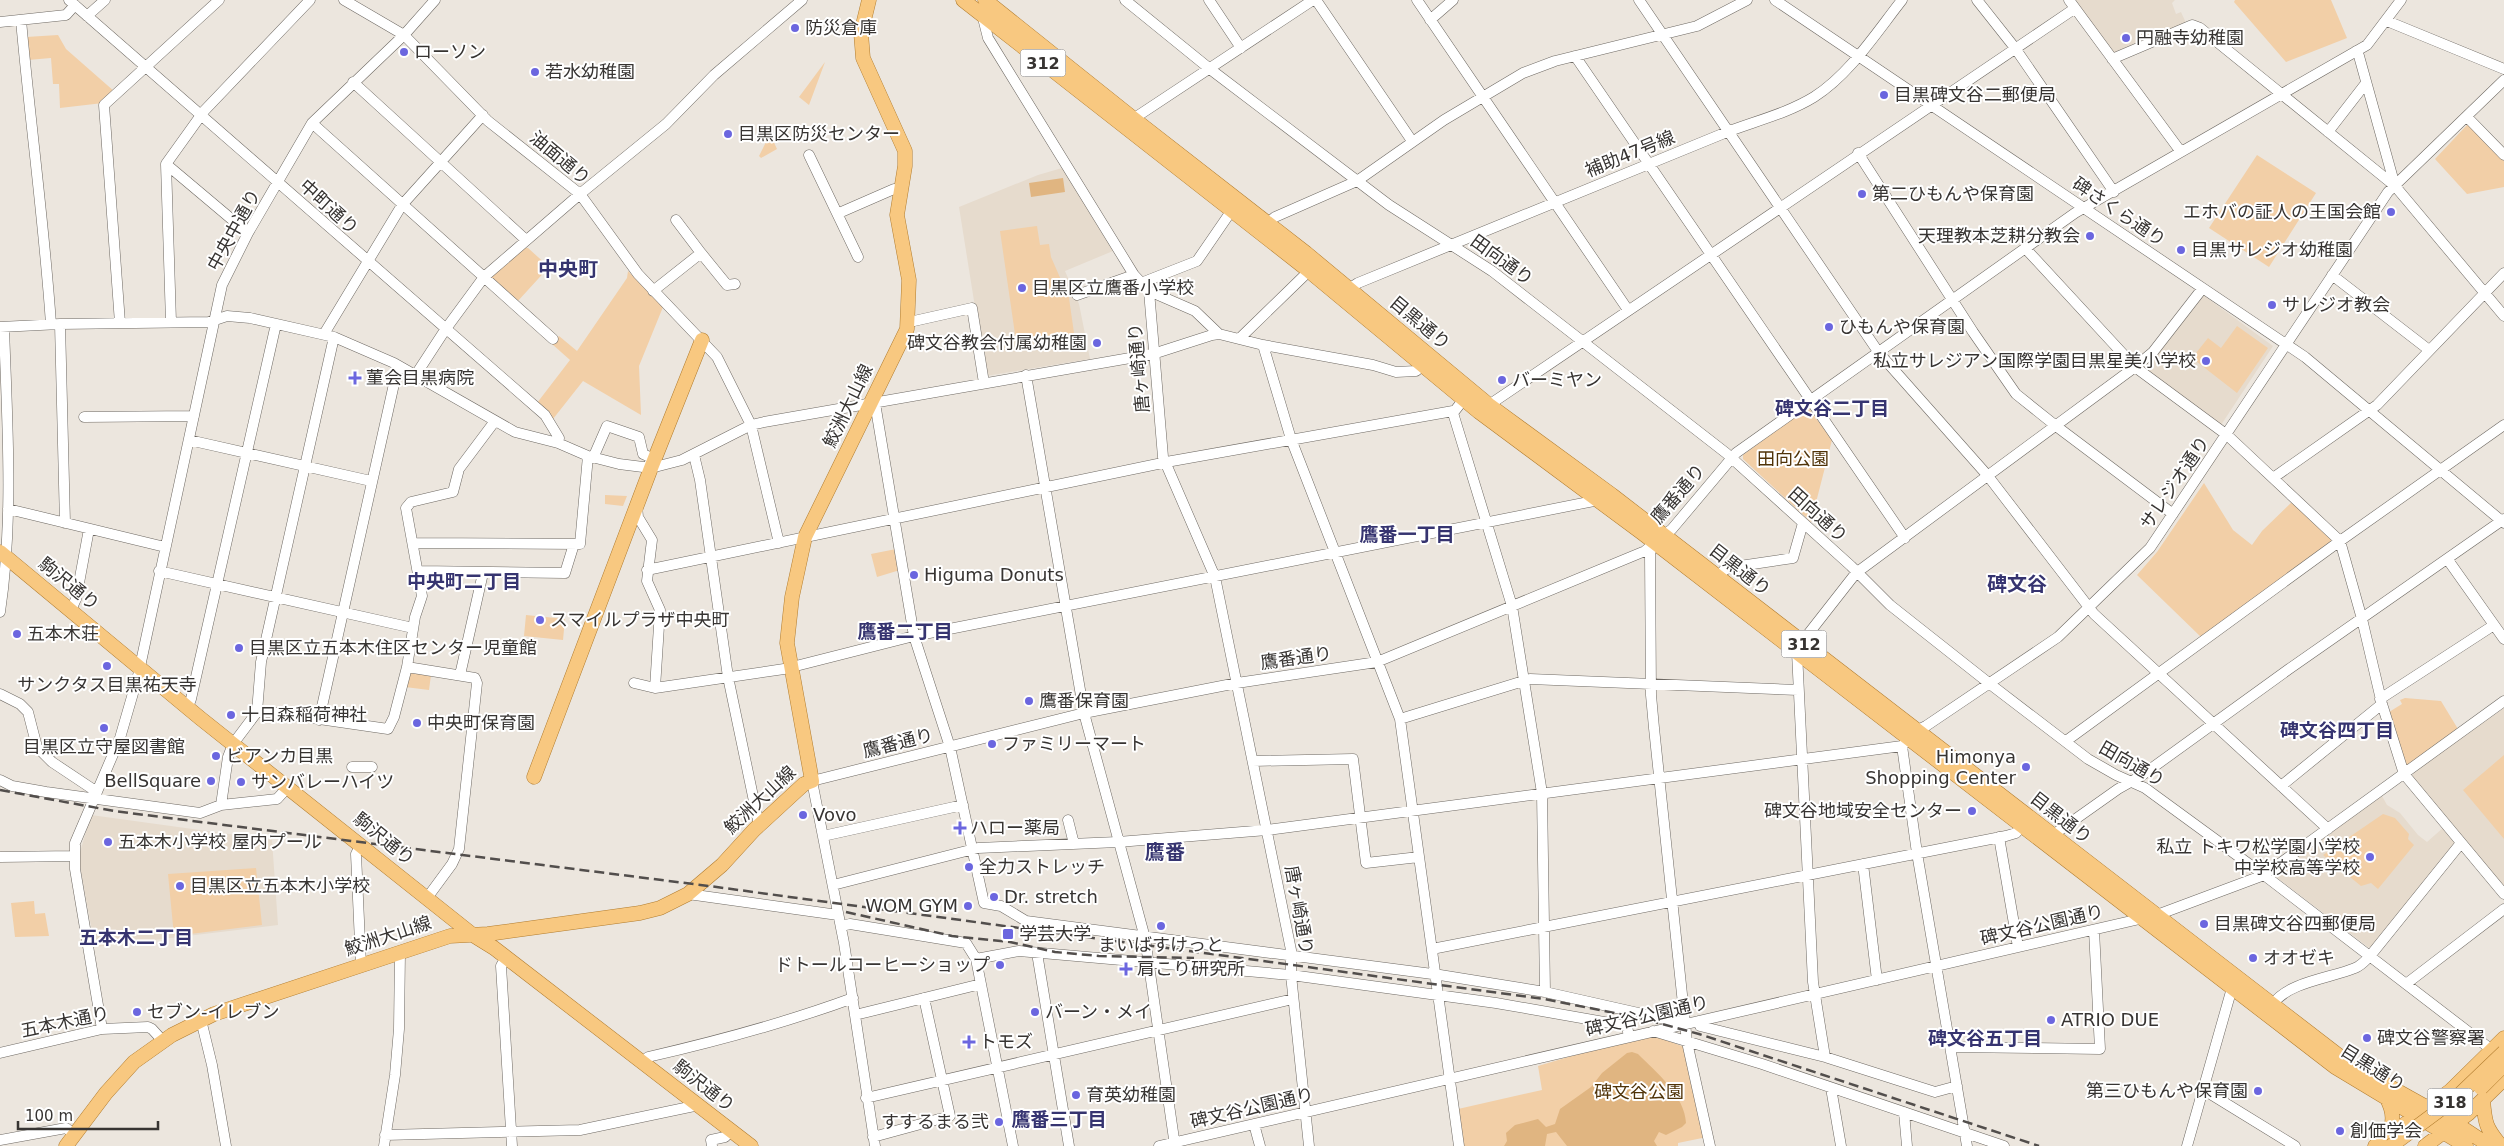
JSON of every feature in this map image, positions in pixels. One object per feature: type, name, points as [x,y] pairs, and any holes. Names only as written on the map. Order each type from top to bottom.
[{"type":"main road","name":"鮫洲大山線","points":[[71,1140],[106,1093],[134,1062],[162,1040],[201,1020],[450,936],[640,913],[660,908],[688,894],[722,866],[759,825],[804,784],[812,780],[787,634],[792,597],[806,536],[872,404],[906,329],[908,320],[908,266],[897,215],[905,166],[902,144],[866,69],[861,50],[861,33],[869,0]]},
{"type":"main road","name":"目黒通り","points":[[963,0],[1268,223],[1422,365],[1464,399],[1599,500],[1719,577],[1799,647]]},
{"type":"main road","name":"目黒通り","points":[[985,0],[1232,210],[1309,271],[1344,292],[1799,647],[2022,826],[2335,1067],[2387,1099],[2456,1123],[2490,1146]]},
{"type":"main road","points":[[534,777],[650,468],[702,340]]},
{"type":"main road","name":"駒沢通り","points":[[3,555],[233,744],[427,898],[751,1146]]},
{"type":"main road","name":"目黒通り","points":[[1911,737],[2053,835],[2351,1065],[2422,1112],[2444,1132],[2466,1146]]},
{"type":"main road","points":[[2375,1146],[2390,1141],[2422,1112],[2498,1051],[2504,1038]]},
{"type":"main road","name":"318","points":[[2390,1141],[2457,1097],[2498,1051]]},
{"type":"main road","name":"318","points":[[2406,1146],[2464,1104],[2504,1066]]},
{"type":"main road","points":[[2425,1146],[2456,1123],[2504,1079]]},
{"type":"main road","points":[[2387,1099],[2393,1118],[2390,1141]]},
{"type":"main road","points":[[2483,1100],[2484,1124],[2488,1132],[2501,1146]]},
{"type":"street","points":[[87,16],[105,0]]},
{"type":"street","points":[[120,323],[104,106],[219,0]]},
{"type":"street","points":[[171,322],[166,164],[200,115],[310,0]]},
{"type":"street","name":"油面通り","points":[[344,0],[404,35],[483,115],[580,194],[638,274],[717,357],[751,425],[779,543]]},
{"type":"street","name":"中央中通り","points":[[74,856],[76,843],[120,738],[139,666],[222,285],[248,233],[312,124],[353,82],[404,35],[435,0]]},
{"type":"street","points":[[415,376],[445,330],[484,277],[580,194],[666,124],[714,75],[802,0]]},
{"type":"street","name":"田向通り","points":[[1125,0],[1210,69],[1388,205],[1492,271],[1732,458],[1890,606],[1990,684],[2088,759],[2145,788],[2498,1051]]},
{"type":"street","points":[[1209,0],[1241,48]]},
{"type":"street","points":[[1128,122],[1314,0],[1412,141]]},
{"type":"street","points":[[1416,0],[1628,310]]},
{"type":"street","points":[[1430,20],[1453,0]]},
{"type":"street","points":[[1639,0],[1879,353],[1988,476],[2090,607],[2213,724],[2328,829]]},
{"type":"street","points":[[1268,223],[1357,180],[1412,141],[1482,96],[1523,73],[1575,56],[1696,26],[1747,0]]},
{"type":"street","name":"碑さくら通り","points":[[1775,0],[2287,345],[2370,410],[2503,521]]},
{"type":"street","name":"補助47号線","points":[[1344,292],[1449,244],[1727,132],[1774,115],[1814,97],[1839,76],[1858,56],[1902,0]]},
{"type":"street","points":[[1978,0],[2015,48],[2114,192]]},
{"type":"street","name":"鷹番通り","points":[[812,780],[1084,713],[1237,683],[1377,662],[1645,551],[1659,539],[1736,453],[2075,213],[2086,209],[2367,45],[2401,0]]},
{"type":"street","points":[[0,22],[66,15],[72,3]]},
{"type":"street","name":"中町通り","points":[[72,3],[544,415],[559,438],[558,443]]},
{"type":"street","points":[[1489,405],[2015,48],[2071,4],[2181,152]]},
{"type":"street","points":[[982,14],[988,38],[1134,275],[1145,287],[1195,311],[1219,334],[1263,345],[1374,365],[1396,372],[1416,372],[1422,365]]},
{"type":"street","points":[[21,20],[36,175],[55,324],[65,523]]},
{"type":"street","points":[[2387,21],[2504,69]]},
{"type":"street","points":[[2112,59],[2192,25],[2200,28],[2395,186],[2504,316]]},
{"type":"street","points":[[2356,51],[2395,186]]},
{"type":"street","points":[[1575,56],[1905,538]]},
{"type":"street","name":"サレジオ通り","points":[[1911,737],[2058,637],[2150,548],[2377,208],[2395,186],[2504,80]]},
{"type":"street","points":[[353,82],[526,240]]},
{"type":"street","points":[[2328,132],[2366,83]]},
{"type":"street","points":[[221,805],[228,756],[233,744],[257,712],[261,662],[305,467],[329,335],[367,262],[402,205],[483,115]]},
{"type":"street","points":[[2466,117],[2504,155]]},
{"type":"street","points":[[312,124],[553,339]]},
{"type":"street","points":[[1858,153],[2011,387],[2056,426],[2174,514]]},
{"type":"street","points":[[809,155],[858,257]]},
{"type":"street","points":[[166,164],[248,233]]},
{"type":"street","points":[[838,213],[894,189],[900,191]]},
{"type":"street","points":[[1145,287],[1197,261],[1232,210]]},
{"type":"street","points":[[676,220],[727,285],[735,284]]},
{"type":"street","points":[[2026,249],[2135,367],[2227,435],[2340,541],[2362,619],[2381,702],[2404,774],[2504,894]]},
{"type":"street","points":[[654,291],[702,252]]},
{"type":"street","points":[[1239,339],[1309,271]]},
{"type":"street","points":[[2273,478],[2370,410],[2504,273]]},
{"type":"street","points":[[1077,295],[1134,275]]},
{"type":"street","points":[[2332,275],[2429,350]]},
{"type":"street","name":"唐ヶ崎通り","points":[[1145,287],[1165,462],[1215,577],[1292,957],[1291,975],[1309,1146]]},
{"type":"street","points":[[1825,1057],[1814,994],[1798,690],[1799,647],[1856,573],[2135,367],[2153,352],[2202,289]]},
{"type":"street","points":[[908,320],[914,321],[972,308],[984,383]]},
{"type":"street","points":[[0,612],[8,509],[2,327],[214,320],[227,316],[250,318],[329,335],[363,348],[398,366],[515,432],[558,443],[591,457],[650,468],[694,455],[751,425],[803,413],[872,404],[1026,375],[1153,354],[1219,334]]},
{"type":"street","points":[[188,707],[192,699],[276,324]]},
{"type":"street","points":[[1263,345],[1291,440],[1400,719],[1459,1146]]},
{"type":"street","points":[[319,720],[398,366]]},
{"type":"street","points":[[1026,375],[1084,713],[1145,938],[1174,1144]]},
{"type":"street","points":[[647,570],[806,536],[895,520],[1165,462],[1453,411],[1464,399]]},
{"type":"street","points":[[872,404],[895,520],[914,636],[950,747],[984,903],[1001,906],[1026,921],[1436,975],[1545,992],[1686,1024]]},
{"type":"street","points":[[1453,411],[1485,522],[1512,606],[1542,793],[1545,992]]},
{"type":"street","points":[[84,417],[194,416]]},
{"type":"street","points":[[257,712],[271,712],[388,729],[394,717],[407,667],[413,628],[422,596],[414,543],[408,521],[408,504],[453,492],[459,469],[495,421]]},
{"type":"street","points":[[2066,741],[2158,672],[2504,425]]},
{"type":"street","points":[[414,543],[580,544],[591,457],[607,426],[639,437],[643,454],[652,458],[650,468]]},
{"type":"street","points":[[189,440],[371,481]]},
{"type":"street","points":[[694,455],[700,480],[728,677],[759,825]]},
{"type":"street","points":[[634,683],[655,688],[784,669],[914,636],[1599,500]]},
{"type":"street","points":[[637,506],[638,517],[652,540],[647,581],[660,610],[655,688]]},
{"type":"street","points":[[8,509],[165,547]]},
{"type":"street","points":[[2053,835],[2503,521]]},
{"type":"street","points":[[1719,577],[1724,570],[1733,567],[1793,558],[1802,523]]},
{"type":"street","points":[[71,610],[76,599],[88,529]]},
{"type":"street","points":[[1659,539],[1650,554],[1651,683],[1687,1042],[1710,1146]]},
{"type":"street","points":[[419,571],[482,573],[565,572],[574,544]]},
{"type":"street","points":[[2448,560],[2504,639]]},
{"type":"street","points":[[159,571],[413,628]]},
{"type":"street","points":[[460,675],[482,573]]},
{"type":"street","points":[[2281,786],[2381,702],[2494,625]]},
{"type":"street","points":[[407,667],[475,678],[477,683],[461,839],[452,864],[427,898]]},
{"type":"street","points":[[1400,719],[1524,680],[1651,683],[1798,690]]},
{"type":"street","points":[[0,694],[20,704],[28,712],[38,747],[52,762],[96,796]]},
{"type":"street","name":"碑文谷公園通り","points":[[1159,1146],[2157,915],[2264,875],[2504,701]]},
{"type":"street","points":[[833,885],[973,850],[1118,842],[1267,830],[1801,759],[1911,737],[1917,853],[1967,1146]]},
{"type":"street","points":[[1253,761],[1353,759],[1368,865],[1419,857]]},
{"type":"street","points":[[352,767],[372,767]]},
{"type":"street","points":[[0,780],[12,786],[96,796],[200,813],[221,805],[277,800],[288,787]]},
{"type":"street","points":[[812,780],[841,926],[874,1142],[950,1116],[924,998]]},
{"type":"street","points":[[823,836],[963,805]]},
{"type":"street","points":[[1068,820],[1074,844]]},
{"type":"street","points":[[1432,949],[1999,837],[2016,833],[2022,826]]},
{"type":"street","points":[[1999,837],[2018,947]]},
{"type":"street","points":[[2273,1004],[2278,998],[2306,983],[2357,968],[2370,956],[2461,843]]},
{"type":"street","points":[[360,845],[356,854],[361,965]]},
{"type":"street","points":[[0,857],[74,856],[102,1029]]},
{"type":"street","points":[[1863,864],[1877,980]]},
{"type":"street","points":[[688,894],[838,915]]},
{"type":"street","points":[[2406,984],[2504,909]]},
{"type":"street","points":[[841,926],[850,924],[966,943],[976,959],[1013,1146]]},
{"type":"street","points":[[1951,1047],[2100,1049],[2094,930]]},
{"type":"street","points":[[976,959],[1019,951],[1291,975],[1567,1014],[1627,1026],[1630,1037]]},
{"type":"street","points":[[400,952],[399,1029],[395,1075],[384,1141],[580,1130],[699,1105]]},
{"type":"street","points":[[1037,953],[1068,1146]]},
{"type":"street","points":[[506,958],[501,966],[512,1146]]},
{"type":"street","points":[[855,1015],[981,984]]},
{"type":"street","points":[[2187,1146],[2232,988]]},
{"type":"street","points":[[643,1063],[648,1056],[730,1038],[792,1020],[853,998]]},
{"type":"street","points":[[866,1098],[1294,999]]},
{"type":"street","points":[[201,1020],[212,1065],[226,1146]]},
{"type":"street","points":[[1699,1021],[1700,1026],[1726,1034],[1825,1057],[1935,1092],[1957,1086]]},
{"type":"street","name":"五本木通り","points":[[0,1053],[102,1029],[148,1027],[162,1040]]},
{"type":"street","points":[[1652,1031],[1762,1064],[2004,1146]]},
{"type":"street","points":[[1831,1088],[1841,1146]]},
{"type":"street","points":[[2204,1090],[2295,1146]]},
{"type":"street","points":[[1904,1112],[1907,1146]]},
{"type":"street","points":[[1254,1124],[1260,1146]]},
{"type":"street","points":[[0,1140],[66,1128],[71,1140]]},
{"type":"street","points":[[712,1146],[711,1140],[725,1137],[731,1131]]},
{"type":"shaded area","name":"円融寺幼稚園","points":[[2073,0],[2175,0],[2172,3],[2176,14],[2181,12],[2186,23],[2117,53],[2112,52]]},
{"type":"shaded area","name":"目黒区立鷹番小学校","points":[[1062,168],[1113,251],[1065,271],[1079,304],[1090,359],[986,376],[959,207],[1038,175]]},
{"type":"shaded area","points":[[1063,178],[1065,192],[1031,197],[1029,183]]},
{"type":"shaded area","name":"私立サレジアン国際学園目黒星美小学校","points":[[2203,295],[2273,346],[2221,425],[2139,367],[2158,354]]},
{"type":"shaded area","points":[[2504,708],[2504,887],[2412,778],[2414,772]]},
{"type":"shaded area","name":"私立 トキワ松学園小学校 中学校高等学校","points":[[2382,796],[2387,805],[2400,813],[2418,835],[2427,842],[2444,827],[2456,842],[2372,947],[2368,947],[2275,876],[2275,872]]},
{"type":"shaded area","name":"目黒区立五本木小学校","points":[[91,815],[272,840],[278,925],[95,947],[80,867],[80,852]]},
{"type":"shaded area","points":[[1627,1053],[1638,1054],[1668,1085],[1681,1103],[1684,1113],[1686,1123],[1666,1135],[1659,1132],[1654,1141],[1657,1146],[1567,1146],[1556,1132],[1547,1134],[1545,1146],[1504,1146],[1507,1141],[1506,1133],[1515,1125],[1538,1119],[1546,1127],[1555,1124],[1560,1109],[1591,1087],[1602,1073]]},
{"type":"green space","points":[[2235,0],[2331,0],[2347,38],[2286,62],[2234,2]]},
{"type":"green space","points":[[58,35],[66,49],[115,92],[103,103],[60,108],[59,84],[53,84],[51,58],[28,60],[26,37]]},
{"type":"green space","points":[[825,62],[809,105],[799,97]]},
{"type":"green space","points":[[2468,124],[2504,161],[2504,187],[2467,194],[2435,159]]},
{"type":"green space","points":[[770,134],[777,149],[761,158],[759,156]]},
{"type":"green space","points":[[2257,155],[2316,193],[2269,267],[2209,228]]},
{"type":"green space","points":[[1037,226],[1040,245],[1049,244],[1051,257],[1069,298],[1074,333],[1016,341],[1000,231]]},
{"type":"green space","points":[[522,248],[528,248],[549,267],[517,302],[492,280],[492,276]]},
{"type":"green space","points":[[628,271],[663,307],[639,366],[641,415],[583,381],[553,419],[537,403],[570,360],[552,344],[559,336],[577,351],[627,278]]},
{"type":"green space","points":[[2237,326],[2268,348],[2237,393],[2192,358],[2208,338],[2221,348]]},
{"type":"green space","name":"田向公園","points":[[1808,407],[1832,440],[1811,522],[1743,459],[1743,455]]},
{"type":"green space","points":[[2204,483],[2233,530],[2252,545],[2262,531],[2294,500],[2331,538],[2331,542],[2202,638],[2137,575],[2157,552]]},
{"type":"green space","points":[[605,495],[627,496],[623,506],[605,504]]},
{"type":"green space","points":[[896,549],[900,570],[877,577],[871,554]]},
{"type":"green space","points":[[526,615],[565,619],[563,640],[524,636]]},
{"type":"green space","points":[[408,673],[431,675],[429,690],[405,687]]},
{"type":"green space","points":[[2405,698],[2441,701],[2458,729],[2409,766],[2406,765],[2389,712],[2402,704],[2400,700]]},
{"type":"green space","points":[[2504,755],[2504,839],[2463,790]]},
{"type":"green space","points":[[2383,814],[2395,818],[2409,834],[2408,839],[2414,845],[2378,889],[2371,883],[2361,886],[2323,855]]},
{"type":"green space","points":[[256,868],[262,925],[174,936],[168,874]]},
{"type":"green space","points":[[34,901],[35,914],[45,913],[49,936],[15,937],[11,903]]},
{"type":"green space","name":"碑文谷公園","points":[[1649,1033],[1684,1047],[1707,1137],[1678,1143],[1678,1146],[1462,1146],[1458,1109],[1542,1090],[1538,1066]]},
{"type":"railway","points":[[0,790],[114,811],[709,886],[1544,999],[1640,1018],[1699,1034],[2039,1146]]},
{"type":"railway","points":[[846,912],[952,936],[1010,942],[1055,952],[1099,956],[1194,958]]},
{"type":"place","name":"防災倉庫","points":[[795,28]]},
{"type":"place","name":"円融寺幼稚園","points":[[2126,38]]},
{"type":"place","name":"ローソン","points":[[404,52]]},
{"type":"place","name":"若水幼稚園","points":[[535,72]]},
{"type":"place","name":"目黒碑文谷二郵便局","points":[[1884,95]]},
{"type":"place","name":"目黒区防災センター","points":[[728,134]]},
{"type":"place","name":"第二ひもんや保育園","points":[[1862,194]]},
{"type":"place","name":"エホバの証人の王国会館","points":[[2391,212]]},
{"type":"place","name":"天理教本芝耕分教会","points":[[2090,236]]},
{"type":"place","name":"目黒サレジオ幼稚園","points":[[2181,250]]},
{"type":"place","name":"目黒区立鷹番小学校","points":[[1022,288]]},
{"type":"place","name":"サレジオ教会","points":[[2272,305]]},
{"type":"place","name":"ひもんや保育園","points":[[1829,327]]},
{"type":"place","name":"碑文谷教会付属幼稚園","points":[[1097,343]]},
{"type":"place","name":"私立サレジアン国際学園目黒星美小学校","points":[[2206,361]]},
{"type":"place","name":"菫会目黒病院","points":[[355,378]]},
{"type":"place","name":"バーミヤン","points":[[1502,380]]},
{"type":"place","name":"Higuma Donuts","points":[[914,575]]},
{"type":"place","name":"スマイルプラザ中央町","points":[[540,620]]},
{"type":"place","name":"五本木荘","points":[[17,634]]},
{"type":"place","name":"目黒区立五本木住区センター児童館","points":[[239,648]]},
{"type":"place","name":"サンクタス目黒祐天寺","points":[[107,666]]},
{"type":"place","name":"鷹番保育園","points":[[1029,701]]},
{"type":"place","name":"十日森稲荷神社","points":[[231,715]]},
{"type":"place","name":"中央町保育園","points":[[417,723]]},
{"type":"place","name":"目黒区立守屋図書館","points":[[104,728]]},
{"type":"place","name":"ファミリーマート","points":[[992,744]]},
{"type":"place","name":"ビアンカ目黒","points":[[216,756]]},
{"type":"place","name":"Himonya Shopping Center","points":[[2026,767]]},
{"type":"place","name":"BellSquare","points":[[211,781]]},
{"type":"place","name":"サンバレーハイツ","points":[[241,782]]},
{"type":"place","name":"碑文谷地域安全センター","points":[[1972,811]]},
{"type":"place","name":"Vovo","points":[[803,815]]},
{"type":"place","name":"ハロー薬局","points":[[960,828]]},
{"type":"place","name":"五本木小学校 屋内プール","points":[[108,842]]},
{"type":"place","name":"私立 トキワ松学園小学校 中学校高等学校","points":[[2370,857]]},
{"type":"place","name":"全力ストレッチ","points":[[969,867]]},
{"type":"place","name":"目黒区立五本木小学校","points":[[180,886]]},
{"type":"place","name":"Dr. stretch","points":[[994,897]]},
{"type":"place","name":"WOM GYM","points":[[968,906]]},
{"type":"place","name":"目黒碑文谷四郵便局","points":[[2204,924]]},
{"type":"place","name":"まいばすけっと","points":[[1161,926]]},
{"type":"place","name":"学芸大学","points":[[1008,934]]},
{"type":"place","name":"オオゼキ","points":[[2253,958]]},
{"type":"place","name":"ドトールコーヒーショップ","points":[[1000,965]]},
{"type":"place","name":"肩こり研究所","points":[[1126,969]]},
{"type":"place","name":"セブン-イレブン","points":[[137,1012]]},
{"type":"place","name":"バーン・メイ","points":[[1035,1012]]},
{"type":"place","name":"ATRIO DUE","points":[[2051,1020]]},
{"type":"place","name":"碑文谷警察署","points":[[2367,1038]]},
{"type":"place","name":"トモズ","points":[[969,1042]]},
{"type":"place","name":"第三ひもんや保育園","points":[[2258,1091]]},
{"type":"place","name":"育英幼稚園","points":[[1076,1095]]},
{"type":"place","name":"すするまる弐","points":[[999,1122]]},
{"type":"place","name":"創価学会","points":[[2340,1131]]},
{"type":"district","name":"中央町","points":[[568,269]]},
{"type":"district","name":"碑文谷二丁目","points":[[1832,408]]},
{"type":"district","name":"鷹番一丁目","points":[[1407,534]]},
{"type":"district","name":"中央町二丁目","points":[[464,581]]},
{"type":"district","name":"碑文谷","points":[[2017,584]]},
{"type":"district","name":"鷹番二丁目","points":[[905,631]]},
{"type":"district","name":"碑文谷四丁目","points":[[2337,730]]},
{"type":"district","name":"鷹番","points":[[1165,852]]},
{"type":"district","name":"五本木二丁目","points":[[136,937]]},
{"type":"district","name":"碑文谷五丁目","points":[[1985,1038]]},
{"type":"district","name":"鷹番三丁目","points":[[1059,1119]]}]
